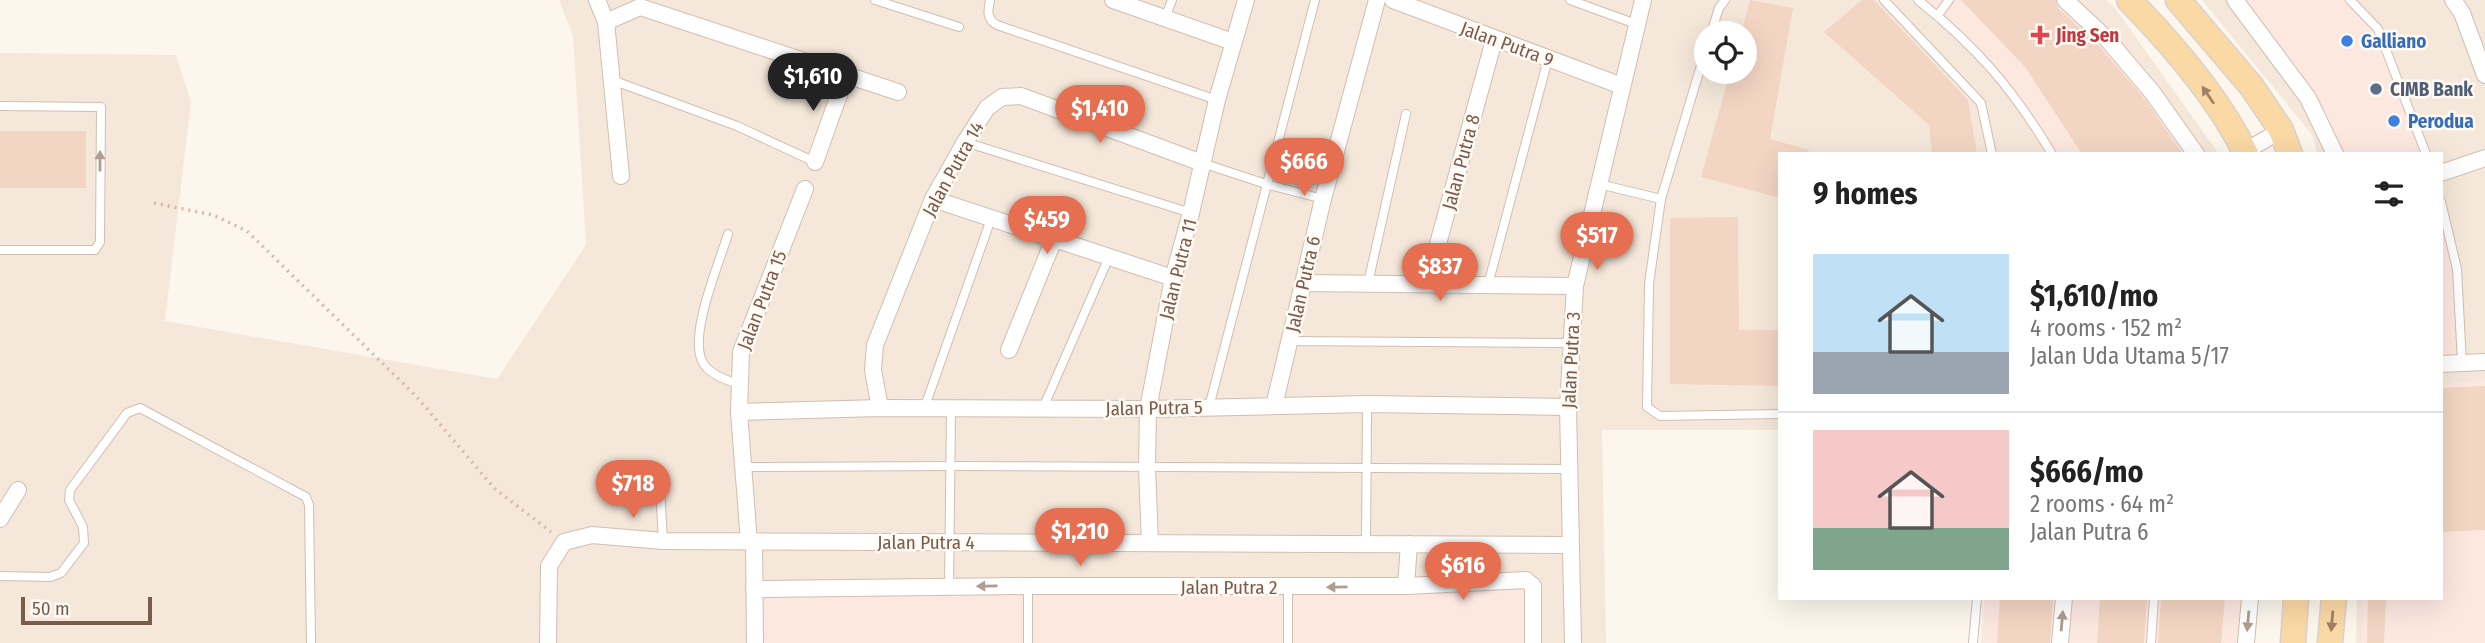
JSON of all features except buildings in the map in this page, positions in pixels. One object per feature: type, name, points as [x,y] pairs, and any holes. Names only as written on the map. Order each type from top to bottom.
[{"type":"main road","points":[[2129,0],[2156,27],[2193,72],[2243,152]]},
{"type":"main road","points":[[2178,0],[2252,87],[2281,130],[2289,152]]},
{"type":"main road","points":[[2293,643],[2296,600]]},
{"type":"main road","points":[[2330,643],[2334,600]]},
{"type":"street","points":[[597,0],[606,22],[621,176]]},
{"type":"street","points":[[1113,0],[1233,42]]},
{"type":"street","name":"Jalan Putra 11","points":[[1150,543],[1148,409],[1173,278],[1191,214],[1217,100],[1246,0]]},
{"type":"street","name":"Jalan Putra 6","points":[[1274,406],[1323,199],[1377,0]]},
{"type":"street","name":"Jalan Putra 9","points":[[1393,0],[1429,6],[1494,40],[1622,86]]},
{"type":"street","name":"Jalan Putra 3","points":[[1573,643],[1569,407],[1575,286],[1643,0]]},
{"type":"street","points":[[2065,0],[2107,39],[2152,92],[2195,152]]},
{"type":"street","points":[[2235,0],[2308,98],[2334,152]]},
{"type":"street","points":[[2453,0],[2462,13],[2485,75]]},
{"type":"street","points":[[606,22],[638,4],[898,92]]},
{"type":"street","name":"Jalan Putra 8","points":[[1427,284],[1494,40]]},
{"type":"street","points":[[815,162],[846,75]]},
{"type":"street","name":"Jalan Putra 14","points":[[880,408],[873,370],[875,345],[933,199],[987,108],[1002,97],[1021,96],[1202,163]]},
{"type":"street","points":[[2246,152],[2281,130]]},
{"type":"street","points":[[2443,172],[2485,158]]},
{"type":"street","name":"Jalan Putra 15","points":[[755,643],[752,542],[742,467],[739,412],[741,352],[805,188]]},
{"type":"street","points":[[933,199],[1173,278]]},
{"type":"street","points":[[1009,350],[1054,239]]},
{"type":"street","points":[[1305,283],[1575,286]]},
{"type":"street","points":[[2443,364],[2485,362]]},
{"type":"street","name":"Jalan Putra 5","points":[[739,412],[880,408],[1148,409],[1367,404],[1569,407]]},
{"type":"street","points":[[0,519],[18,490]]},
{"type":"street","name":"Jalan Putra 4","points":[[564,542],[592,536],[663,541],[752,542],[1570,545]]},
{"type":"street","points":[[548,643],[549,566],[564,542]]},
{"type":"street","points":[[1406,586],[1409,544]]},
{"type":"street","name":"Jalan Putra 2","points":[[754,589],[948,586],[1288,588],[1526,580],[1533,586],[1533,643]]},
{"type":"street","points":[[2060,643],[2064,600]]},
{"type":"street","points":[[2246,643],[2249,600]]},
{"type":"lane","points":[[875,0],[959,27]]},
{"type":"lane","points":[[990,0],[988,15],[992,23],[1217,100]]},
{"type":"lane","points":[[1165,18],[1172,0]]},
{"type":"lane","points":[[1209,407],[1315,0]]},
{"type":"lane","points":[[1570,0],[1636,24]]},
{"type":"lane","points":[[1715,21],[1725,0]]},
{"type":"lane","points":[[1884,0],[1981,103],[1992,152]]},
{"type":"lane","points":[[1918,0],[1989,63],[2030,117],[2051,152]]},
{"type":"lane","points":[[1937,15],[1949,0]]},
{"type":"lane","points":[[2350,0],[2378,29],[2425,152]]},
{"type":"lane","points":[[1488,285],[1548,59]]},
{"type":"lane","points":[[612,80],[737,126],[815,162]]},
{"type":"lane","points":[[1696,84],[1661,199],[1649,284],[1647,407],[1660,416],[1778,414]]},
{"type":"lane","points":[[0,106],[101,107],[100,242],[94,250],[0,250]]},
{"type":"lane","points":[[1368,283],[1406,114]]},
{"type":"lane","points":[[965,142],[1191,214]]},
{"type":"lane","points":[[1202,163],[1323,199]]},
{"type":"lane","points":[[1598,184],[1661,199]]},
{"type":"lane","points":[[2443,210],[2457,269],[2462,363]]},
{"type":"lane","points":[[924,409],[991,219]]},
{"type":"lane","points":[[728,234],[697,332],[702,362],[719,378],[738,384]]},
{"type":"lane","points":[[1042,410],[1109,257]]},
{"type":"lane","points":[[1290,341],[1572,343]]},
{"type":"lane","points":[[1366,544],[1364,469],[1367,404]]},
{"type":"lane","points":[[0,576],[50,577],[61,573],[84,543],[83,527],[69,500],[70,490],[127,413],[140,408],[306,497],[309,505],[311,643]]},
{"type":"lane","points":[[948,586],[951,410]]},
{"type":"lane","points":[[742,467],[1570,469]]},
{"type":"lane","points":[[659,470],[663,541]]},
{"type":"lane","points":[[1028,586],[1028,643]]},
{"type":"lane","points":[[1288,588],[1288,643]]},
{"type":"lane","points":[[1973,643],[1977,600]]},
{"type":"lane","points":[[2151,643],[2154,600]]},
{"type":"path","points":[[154,203],[214,215],[247,230],[416,397],[494,488],[564,542]]},
{"type":"shaded area","points":[[559,0],[2106,0],[2115,8],[2218,152],[1778,152],[1778,430],[1602,430],[1606,643],[0,643],[0,53],[176,55],[191,102],[165,321],[497,379],[586,245],[573,36]]},
{"type":"shaded area","points":[[1926,0],[2054,0],[2109,51],[2148,96],[2187,152],[2056,152],[2033,115],[1990,58]]},
{"type":"shaded area","points":[[2202,0],[2485,0],[2485,643],[2356,643],[2357,600],[2443,600],[2443,152],[2317,152],[2313,136]]},
{"type":"shaded area","points":[[2243,0],[2345,0],[2374,32],[2421,152],[2341,152]]},
{"type":"shaded area","points":[[2443,228],[2453,270],[2457,357],[2443,358]]},
{"type":"shaded area","points":[[2485,381],[2485,643],[2362,643],[2363,600],[2443,600],[2443,383]]},
{"type":"shaded area","points":[[1529,574],[1540,643],[749,643],[748,583],[1384,580]]},
{"type":"shaded area","points":[[1984,600],[2243,600],[2239,643],[1981,643]]},
{"type":"place","name":"Jing Sen","points":[[2040,35]]},
{"type":"place","name":"Galliano","points":[[2347,41]]},
{"type":"place","name":"CIMB Bank","points":[[2376,89]]},
{"type":"place","name":"Perodua","points":[[2394,121]]}]
